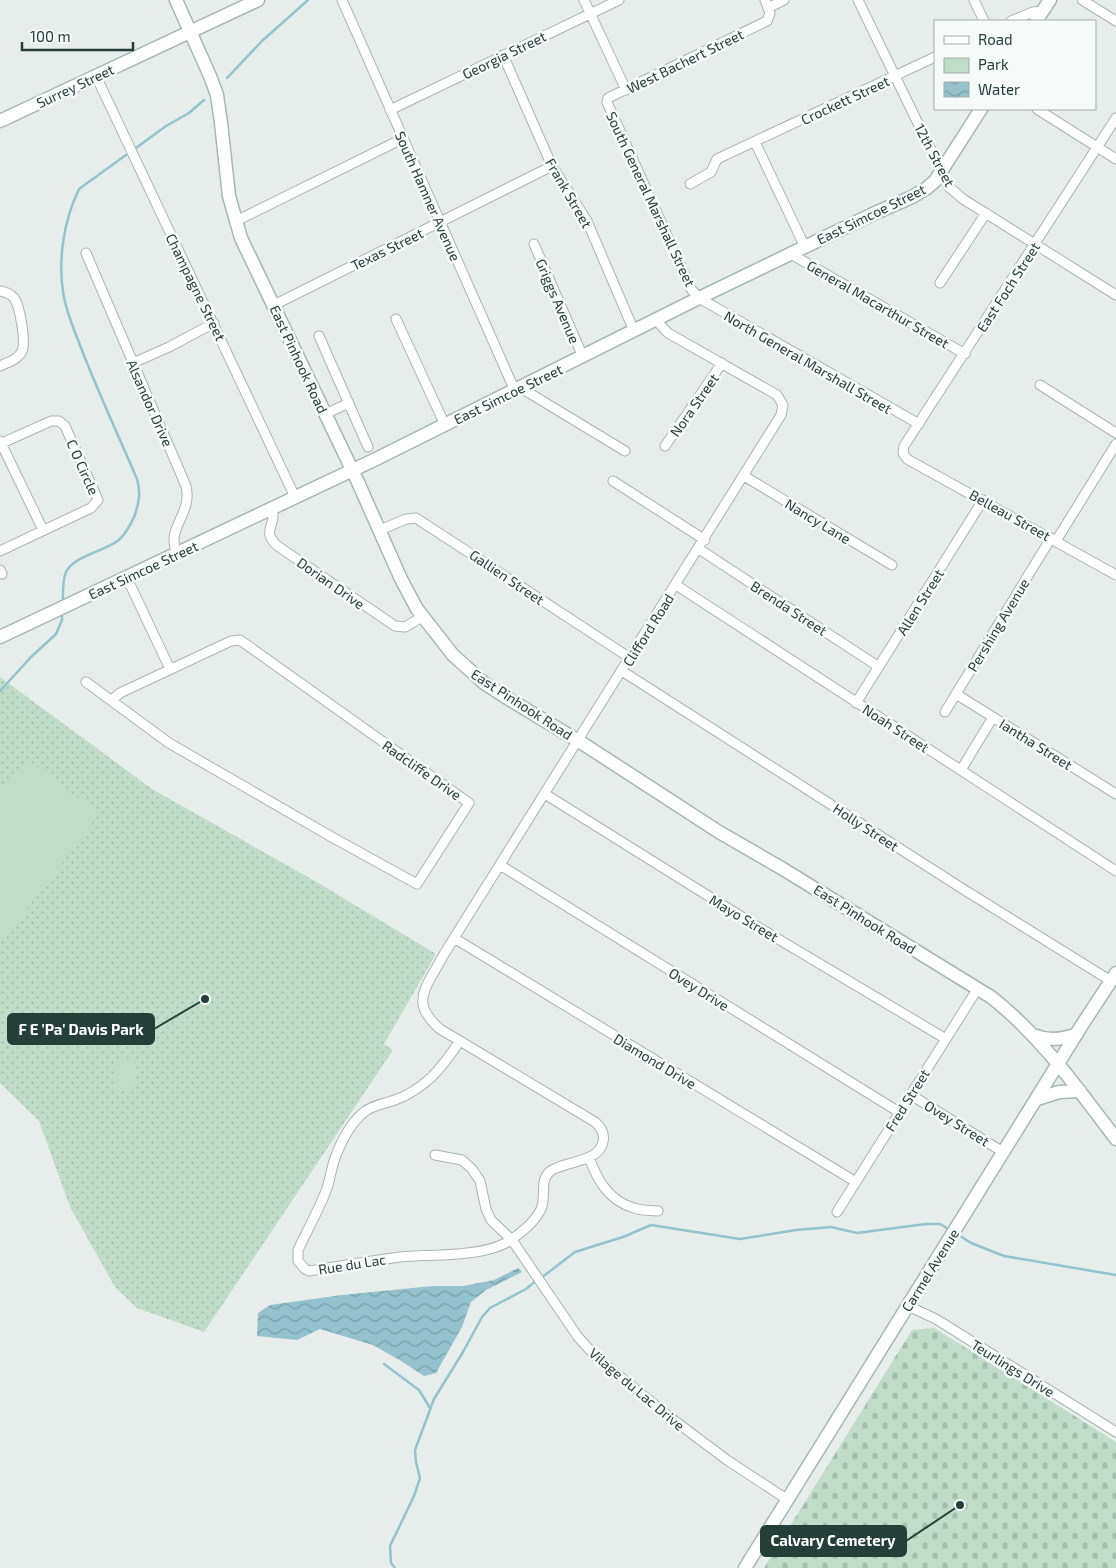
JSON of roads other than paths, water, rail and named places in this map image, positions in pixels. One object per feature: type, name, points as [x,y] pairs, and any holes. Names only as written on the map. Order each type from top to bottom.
[{"type":"main road","name":"East Pinhook Road","points":[[176,0],[210,76],[219,103],[229,196],[236,221],[252,262],[352,470],[401,579],[422,617],[453,655],[484,683],[719,832],[978,988],[1012,1013],[1033,1035],[1116,1138]]},
{"type":"main road","name":"Surrey Street","points":[[0,121],[258,0]]},
{"type":"main road","name":"East Simcoe Street","points":[[0,637],[352,470],[699,298],[912,197],[927,188],[941,172],[980,110]]},
{"type":"main road","name":"Carmel Avenue","points":[[745,1568],[1113,977]]},
{"type":"main road","points":[[1033,1035],[1053,1039],[1066,1038],[1077,1034]]},
{"type":"main road","points":[[1037,1099],[1059,1092],[1080,1091]]},
{"type":"street","name":"South Hamner Avenue","points":[[342,0],[440,223],[518,389]]},
{"type":"street","points":[[584,0],[626,90]]},
{"type":"street","name":"Georgia Street","points":[[390,110],[619,0]]},
{"type":"street","points":[[767,4],[784,0]]},
{"type":"street","name":"12th Street","points":[[858,0],[941,172],[953,191],[1116,295]]},
{"type":"street","points":[[974,0],[984,20]]},
{"type":"street","points":[[1082,0],[1116,21]]},
{"type":"street","name":"West Bachert Street","points":[[608,98],[761,24],[769,18],[767,4]]},
{"type":"street","points":[[1013,20],[1033,12],[1043,11]]},
{"type":"street","name":"Frank Street","points":[[503,55],[552,166],[587,221],[634,331]]},
{"type":"street","name":"Crockett Street","points":[[690,184],[711,172],[718,159],[934,57]]},
{"type":"street","name":"Champagne Street","points":[[96,76],[295,497]]},
{"type":"street","name":"South General Marshall Street","points":[[608,98],[606,102],[691,289],[699,298]]},
{"type":"street","points":[[1040,110],[1116,159]]},
{"type":"street","name":"East Foch Street","points":[[904,456],[904,448],[919,424],[1116,118]]},
{"type":"street","points":[[236,221],[402,139]]},
{"type":"street","name":"General Macarthur Street","points":[[755,142],[805,247]]},
{"type":"street","name":"Texas Street","points":[[274,305],[552,166]]},
{"type":"street","points":[[940,283],[986,213]]},
{"type":"street","name":"Griggs Avenue","points":[[534,244],[583,357]]},
{"type":"street","name":"Alsandor Drive","points":[[86,253],[186,486],[188,498],[186,508],[173,540],[177,554]]},
{"type":"street","name":"General Macarthur Street","points":[[791,254],[965,354]]},
{"type":"street","points":[[0,291],[6,292],[14,298],[24,338],[23,350],[20,355],[0,366]]},
{"type":"street","name":"North General Marshall Street","points":[[699,298],[919,424]]},
{"type":"street","points":[[396,319],[445,425]]},
{"type":"street","name":"Clifford Road","points":[[458,1042],[440,1029],[426,1015],[422,1000],[426,985],[705,540],[776,425],[783,410],[781,400],[770,390],[668,333],[656,320]]},
{"type":"street","points":[[133,363],[214,323]]},
{"type":"street","points":[[319,336],[368,447]]},
{"type":"street","name":"Nora Street","points":[[665,446],[722,363]]},
{"type":"street","points":[[1040,386],[1116,433]]},
{"type":"street","points":[[518,389],[625,451]]},
{"type":"street","points":[[325,414],[349,403]]},
{"type":"street","name":"C O Circle","points":[[0,443],[51,421],[59,421],[65,426],[98,500],[91,508],[0,551]]},
{"type":"street","points":[[0,443],[43,530]]},
{"type":"street","name":"Pershing Avenue","points":[[945,712],[1053,539],[1116,444]]},
{"type":"street","name":"Belleau Street","points":[[904,456],[1116,575]]},
{"type":"street","name":"Nancy Lane","points":[[744,476],[892,565]]},
{"type":"street","points":[[613,481],[705,540]]},
{"type":"street","name":"Allen Street","points":[[856,703],[983,500]]},
{"type":"street","name":"Dorian Drive","points":[[272,508],[274,516],[269,528],[269,534],[273,542],[279,547],[395,626],[405,627],[422,617]]},
{"type":"street","name":"Gallien Street","points":[[380,530],[406,518],[416,518],[630,658]]},
{"type":"street","name":"Brenda Street","points":[[699,549],[879,667]]},
{"type":"street","points":[[127,578],[170,669]]},
{"type":"street","name":"Noah Street","points":[[676,586],[1116,871]]},
{"type":"street","name":"Radcliffe Drive","points":[[86,682],[169,743],[417,884],[469,803],[240,640],[231,641],[170,669],[120,693],[112,700]]},
{"type":"street","name":"Holly Street","points":[[622,671],[947,879],[1113,977]]},
{"type":"street","name":"Iantha Street","points":[[956,694],[1116,794]]},
{"type":"street","points":[[960,770],[993,717]]},
{"type":"street","name":"Mayo Street","points":[[544,794],[758,927],[946,1039]]},
{"type":"street","name":"Ovey Drive","points":[[500,865],[899,1112]]},
{"type":"street","name":"Diamond Drive","points":[[454,938],[856,1182]]},
{"type":"street","name":"Fred Street","points":[[837,1212],[978,988]]},
{"type":"street","points":[[458,1042],[600,1126],[603,1134],[603,1144],[599,1150],[589,1157],[598,1180],[612,1196],[634,1208],[658,1211]]},
{"type":"street","name":"Rue du Lac","points":[[458,1042],[440,1069],[426,1083],[395,1100],[365,1111],[353,1124],[340,1146],[326,1190],[298,1250],[298,1261],[305,1270],[310,1271],[414,1256],[468,1254],[497,1246],[512,1240],[541,1209],[546,1175],[554,1169],[589,1157]]},
{"type":"street","name":"Ovey Street","points":[[911,1095],[1003,1152]]},
{"type":"street","name":"Vilage du Lac Drive","points":[[435,1155],[462,1160],[467,1164],[480,1181],[486,1209],[491,1220],[512,1240],[578,1337],[597,1358],[671,1418],[727,1460],[788,1500]]},
{"type":"street","name":"Teurlings Drive","points":[[908,1306],[936,1319],[1116,1432]]},
{"type":"water","points":[[518,1268],[522,1272],[486,1290],[471,1302],[462,1327],[436,1373],[424,1376],[373,1345],[320,1329],[297,1340],[257,1336],[258,1313],[270,1305],[342,1295],[433,1286],[463,1286],[494,1280]]},
{"type":"waterway","points":[[227,78],[262,41],[308,0]]},
{"type":"waterway","points":[[136,148],[166,126],[189,113],[204,100]]},
{"type":"waterway","points":[[63,603],[64,580],[70,566],[119,540],[126,532],[132,520],[139,498],[137,479],[71,323],[64,300],[61,266],[69,213],[79,189],[126,155]]},
{"type":"waterway","points":[[0,691],[31,657],[56,634],[62,620],[62,611]]},
{"type":"waterway","points":[[541,1278],[575,1252],[623,1237],[651,1225],[740,1239],[796,1230],[831,1227],[857,1233],[926,1224],[940,1224],[950,1230]]},
{"type":"waterway","points":[[957,1234],[971,1243],[1004,1256],[1116,1275]]},
{"type":"waterway","points":[[395,1568],[391,1563],[390,1546],[414,1496],[420,1478],[415,1450],[434,1399],[482,1317],[490,1308],[526,1289],[536,1281]]},
{"type":"waterway","points":[[384,1364],[419,1390],[430,1408]]},
{"type":"place","name":"F E 'Pa' Davis Park","points":[[205,999]]},
{"type":"place","name":"Calvary Cemetery","points":[[960,1505]]}]
